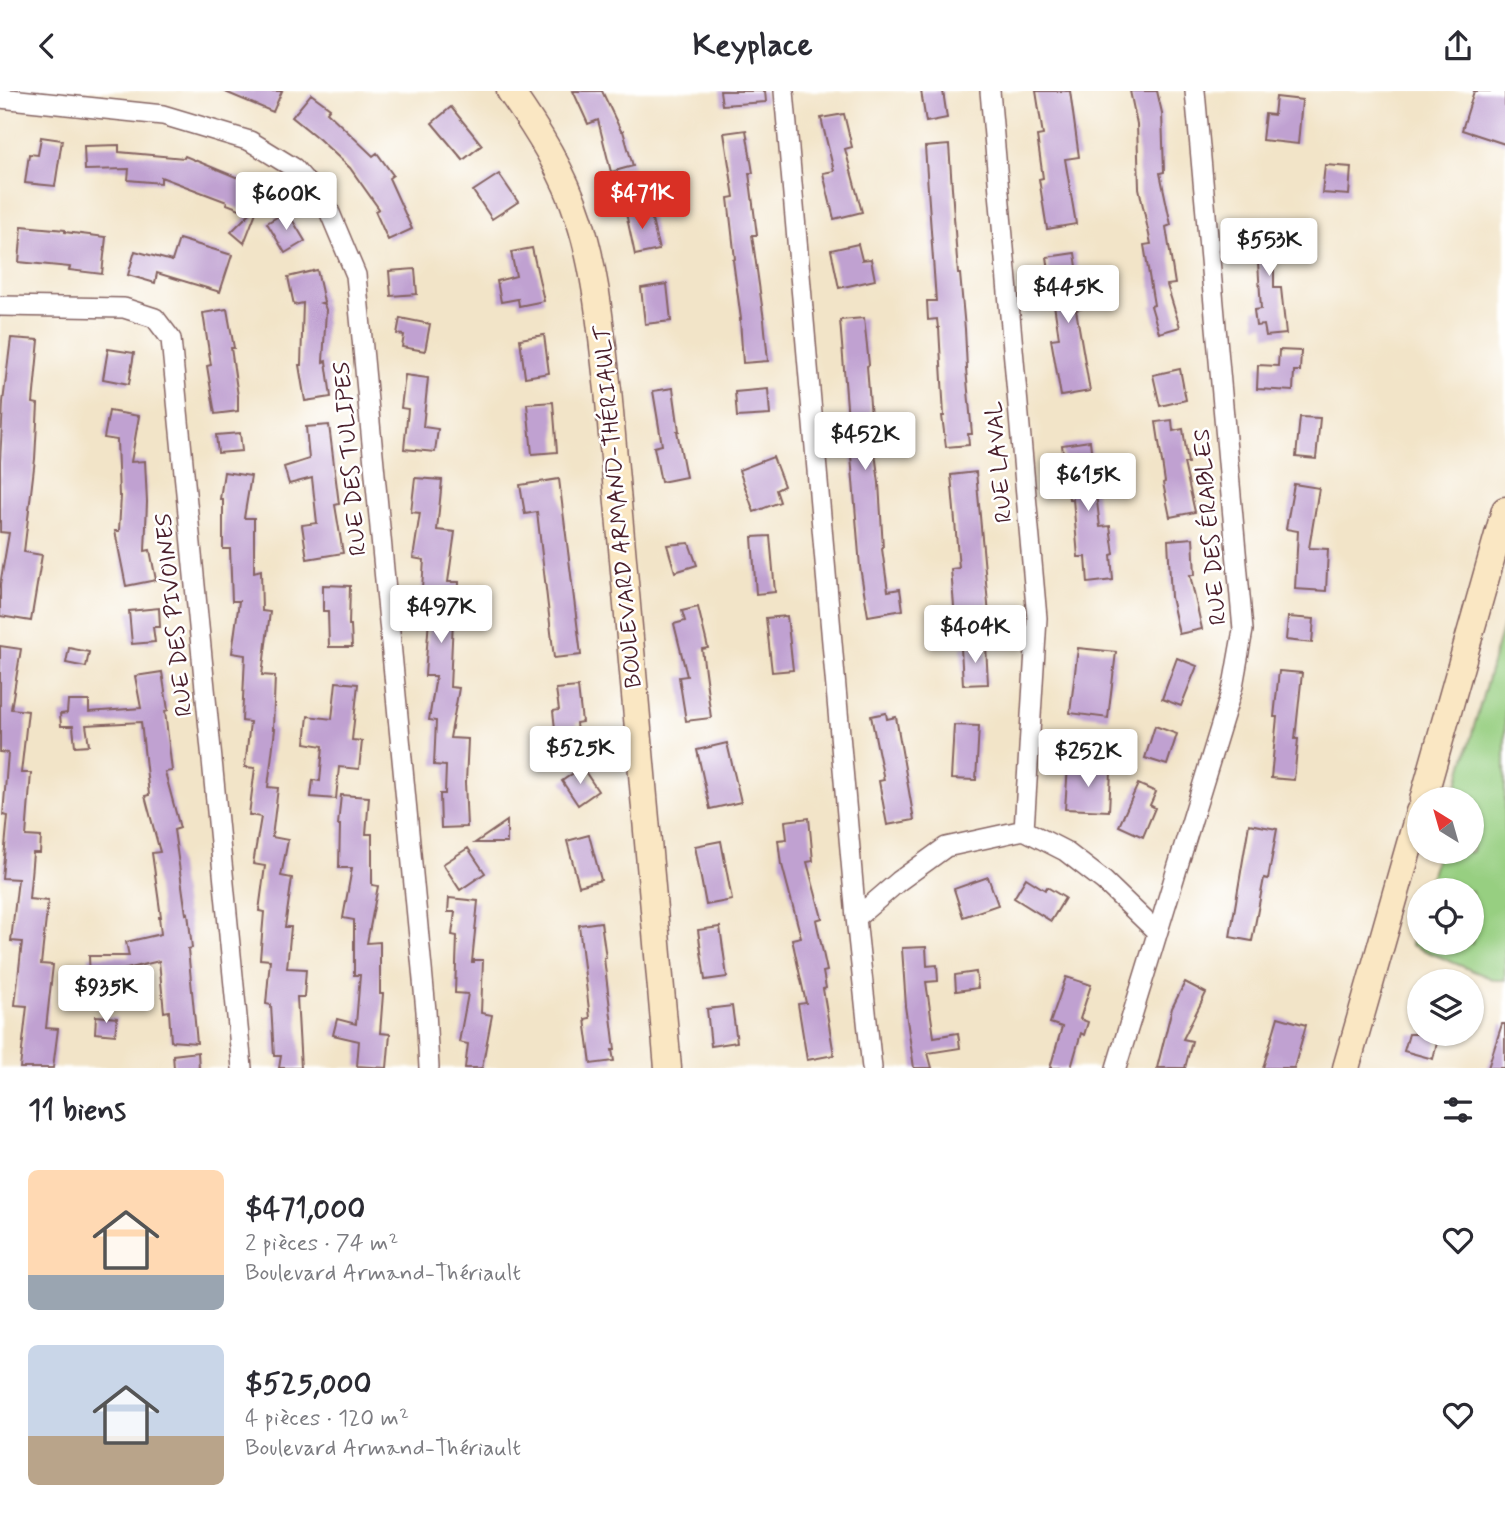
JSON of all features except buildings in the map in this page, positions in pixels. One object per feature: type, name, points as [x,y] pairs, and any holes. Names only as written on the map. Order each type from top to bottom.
[{"type":"street","name":"BOULEVARD ARMAND-THÉRIAULT","points":[[509,91],[561,172],[579,218],[599,316],[668,1068]]},
{"type":"street","points":[[784,91],[856,918],[872,1068]]},
{"type":"street","name":"RUE LAVAL","points":[[990,91],[1037,618],[1024,829]]},
{"type":"street","name":"RUE DES ÉRABLES","points":[[1116,1068],[1233,685],[1243,630],[1195,91]]},
{"type":"street","name":"RUE DES TULIPES","points":[[0,98],[163,114],[250,141],[294,168],[327,207],[356,275],[426,1011],[429,1068]]},
{"type":"street","name":"RUE DES PIVOINES","points":[[0,306],[124,308],[155,318],[171,339],[242,1068]]},
{"type":"street","points":[[1427,787],[1505,510]]},
{"type":"street","points":[[856,918],[899,881],[946,847],[1024,829],[1065,851],[1104,881],[1157,932]]},
{"type":"street","points":[[1346,1068],[1407,854]]},
{"type":"green space","points":[[1505,618],[1505,980],[1495,980],[1484,975],[1484,969],[1469,969],[1435,955],[1484,955],[1484,878],[1430,878],[1434,865],[1484,865],[1484,787],[1457,787]]}]
